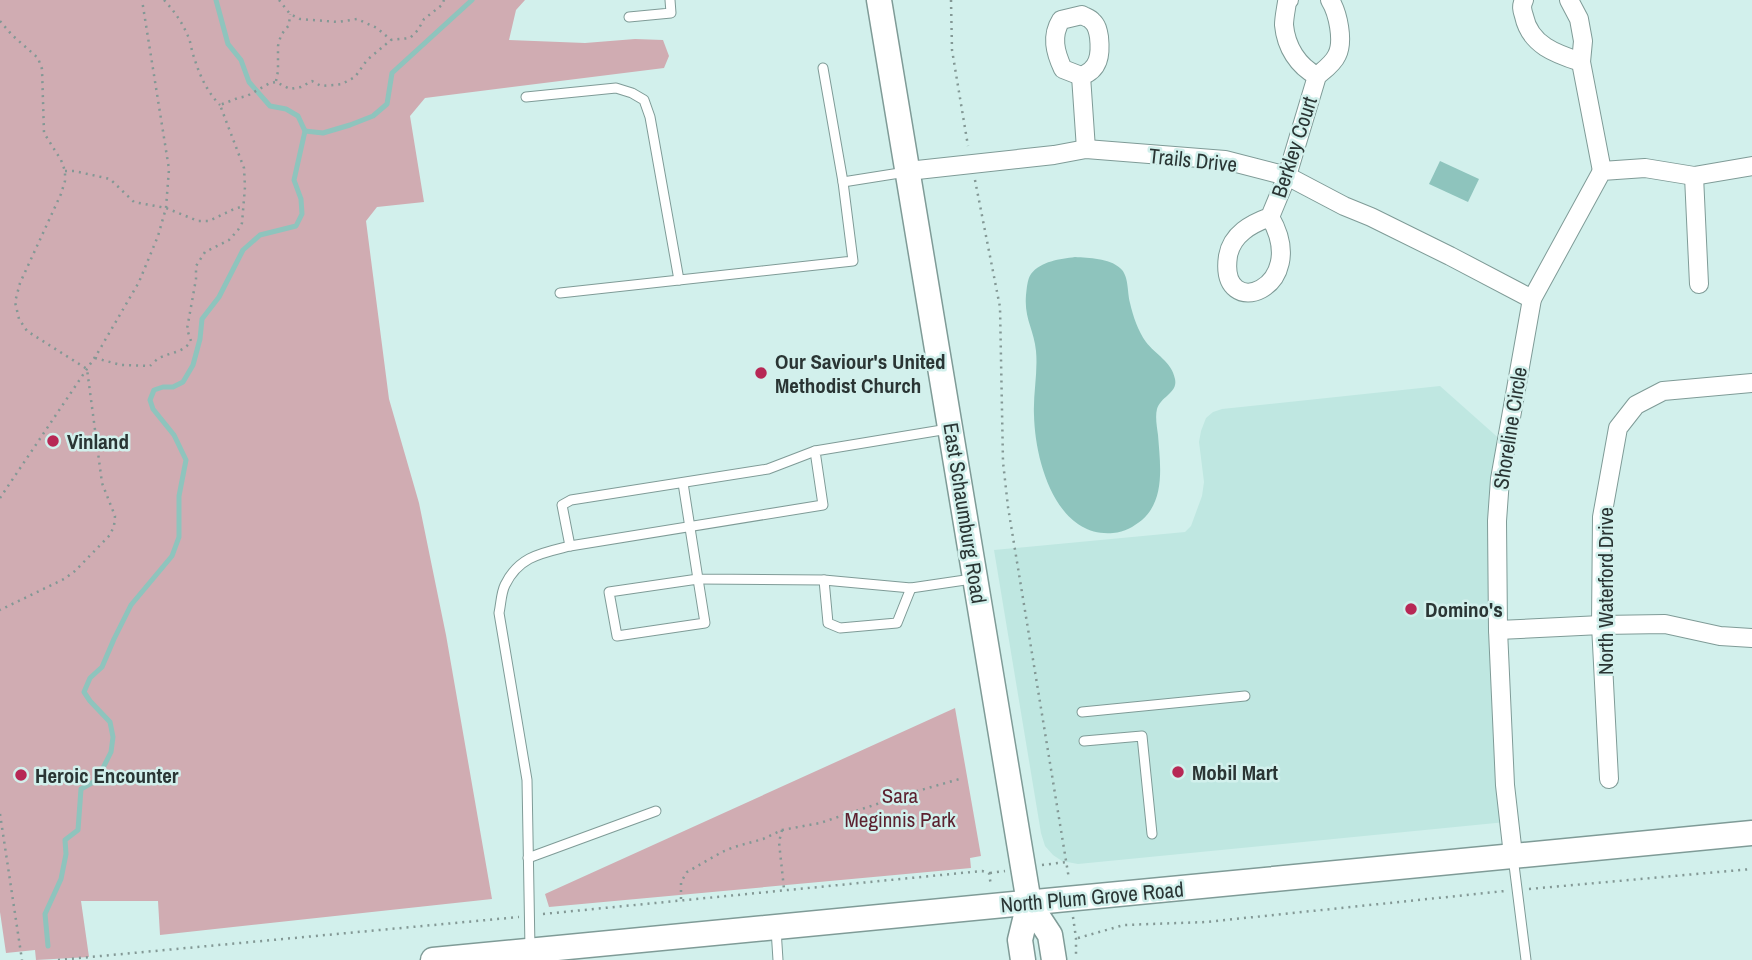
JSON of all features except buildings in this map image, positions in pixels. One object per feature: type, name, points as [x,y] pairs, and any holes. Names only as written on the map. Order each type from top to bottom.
[{"type":"street","name":"East Schaumburg Road","points":[[879,0],[1029,902],[1020,940],[1023,960]]},
{"type":"street","name":"Berkley Court","points":[[1289,0],[1284,24],[1290,48],[1299,64],[1317,76]]},
{"type":"street","name":"Berkley Court","points":[[1270,217],[1287,176],[1317,76],[1327,69],[1338,54],[1340,31],[1335,8],[1330,0]]},
{"type":"street","points":[[1524,0],[1522,6],[1525,23],[1533,38],[1545,48],[1581,62]]},
{"type":"street","points":[[1569,0],[1579,19],[1583,41],[1581,62],[1602,171],[1645,168],[1694,176],[1752,166]]},
{"type":"street","points":[[1081,76],[1086,149]]},
{"type":"street","name":"Trails Drive","points":[[908,172],[1086,149],[1225,160],[1287,176],[1532,299]]},
{"type":"street","name":"Shoreline Circle","points":[[1513,855],[1505,785],[1498,630],[1497,522],[1500,479],[1532,299],[1602,171]]},
{"type":"street","points":[[1694,176],[1699,284]]},
{"type":"street","name":"North Waterford Drive","points":[[1609,779],[1601,625],[1602,517],[1618,428],[1636,405],[1663,391],[1752,383]]},
{"type":"street","points":[[1498,630],[1665,624],[1720,636],[1752,638]]},
{"type":"street","name":"North Plum Grove Road","points":[[433,960],[545,953],[776,927],[1752,833]]},
{"type":"street","name":"East Schaumburg Road","points":[[1029,902],[1050,935],[1054,960]]},
{"type":"lane","points":[[629,17],[671,13],[670,0]]},
{"type":"lane","points":[[560,293],[853,261],[843,182],[823,68]]},
{"type":"lane","points":[[526,97],[616,88],[644,100],[650,117],[678,280]]},
{"type":"lane","points":[[843,182],[908,172]]},
{"type":"lane","points":[[570,546],[562,505],[570,500],[768,469],[815,451],[951,429]]},
{"type":"lane","points":[[545,953],[528,858],[527,780],[499,613],[504,586],[517,566],[534,555],[570,546],[823,505],[815,451]]},
{"type":"lane","points":[[683,483],[690,526],[698,579],[705,622],[617,636],[609,592],[698,579],[824,580],[911,588],[975,579]]},
{"type":"lane","points":[[824,580],[828,623],[841,628],[897,623],[911,588]]},
{"type":"lane","points":[[1082,712],[1245,696]]},
{"type":"lane","points":[[1084,741],[1142,736],[1152,834]]},
{"type":"lane","points":[[528,858],[656,811]]},
{"type":"lane","points":[[1513,855],[1526,960]]},
{"type":"lane","points":[[776,927],[778,960]]},
{"type":"path","points":[[0,498],[88,369],[139,282],[166,208],[169,169],[142,0]]},
{"type":"path","points":[[95,358],[121,365],[150,366],[158,358],[186,348],[191,341],[187,329],[196,266],[205,252],[229,240],[242,223],[244,169],[220,105],[213,98],[193,57],[189,38],[176,13],[163,0]]},
{"type":"path","points":[[279,0],[290,15],[300,19],[338,22],[357,19],[377,27],[391,40]]},
{"type":"path","points":[[220,105],[247,96],[270,83],[276,82],[290,89],[312,80],[321,86],[342,84],[355,77],[367,60],[391,40],[410,38],[424,19],[442,5],[444,0]]},
{"type":"path","points":[[951,0],[952,50],[1000,307],[1003,461],[1008,507],[1067,862]]},
{"type":"path","points":[[276,82],[278,46],[289,25],[290,15]]},
{"type":"path","points":[[0,21],[38,58],[42,69],[44,133],[65,171],[61,194],[20,283],[15,302],[19,319],[27,331],[88,369]]},
{"type":"path","points":[[65,171],[110,179],[134,202],[166,208],[198,221],[209,221],[244,206]]},
{"type":"path","points":[[0,610],[75,571],[110,536],[114,526],[116,516],[103,483],[88,369]]},
{"type":"path","points":[[681,900],[681,882],[687,872],[722,852],[782,830],[820,823],[963,778]]},
{"type":"path","points":[[0,814],[22,960]]},
{"type":"path","points":[[782,830],[779,842],[784,890]]},
{"type":"path","points":[[1076,960],[1076,938],[1125,925],[1206,922],[1518,889],[1752,869]]},
{"type":"shaded area","points":[[1440,386],[1503,442],[1506,822],[1078,864],[1062,861],[1053,855],[1045,846],[1041,833],[994,550],[1185,532],[1191,526],[1202,496],[1204,482],[1199,442],[1206,418],[1213,412]]},
{"type":"green space","points":[[0,0],[525,0],[516,10],[509,40],[585,43],[663,40],[669,56],[664,68],[425,98],[410,116],[424,202],[377,207],[366,221],[389,399],[419,503],[446,635],[492,899],[160,935],[158,901],[81,901],[89,957],[36,960],[35,950],[6,953],[0,912]]},
{"type":"green space","name":"Sara Meginnis Park","points":[[955,708],[981,856],[970,858],[971,868],[549,907],[545,894]]},
{"type":"water","points":[[1440,161],[1479,179],[1468,202],[1429,184]]},
{"type":"water","points":[[1075,257],[1105,260],[1123,271],[1133,313],[1141,333],[1170,368],[1175,379],[1174,388],[1156,412],[1160,480],[1155,502],[1142,520],[1129,529],[1113,533],[1093,531],[1077,523],[1063,510],[1044,474],[1035,433],[1036,359],[1035,343],[1026,311],[1028,281],[1040,266],[1051,261]]},
{"type":"waterway","points":[[48,946],[45,914],[61,879],[66,854],[65,840],[78,830],[81,789],[97,780],[111,752],[113,737],[110,722],[84,692],[90,678],[102,667],[131,605],[172,556],[179,537],[179,496],[186,460],[174,435],[153,409],[150,400],[154,390],[173,387],[183,382],[193,365],[202,319],[219,297],[243,250],[260,235],[296,226],[302,214],[301,199],[294,180],[305,131],[298,116],[286,109],[270,106],[249,82],[241,60],[228,44],[216,0]]},
{"type":"waterway","points":[[305,131],[323,133],[373,116],[387,104],[392,73],[472,0]]},
{"type":"place","name":"Our Saviour's United Methodist Church","points":[[761,373]]},
{"type":"place","name":"Vinland","points":[[53,441]]},
{"type":"place","name":"Domino's","points":[[1411,609]]},
{"type":"place","name":"Mobil Mart","points":[[1178,772]]},
{"type":"place","name":"Heroic Encounter","points":[[21,775]]}]
